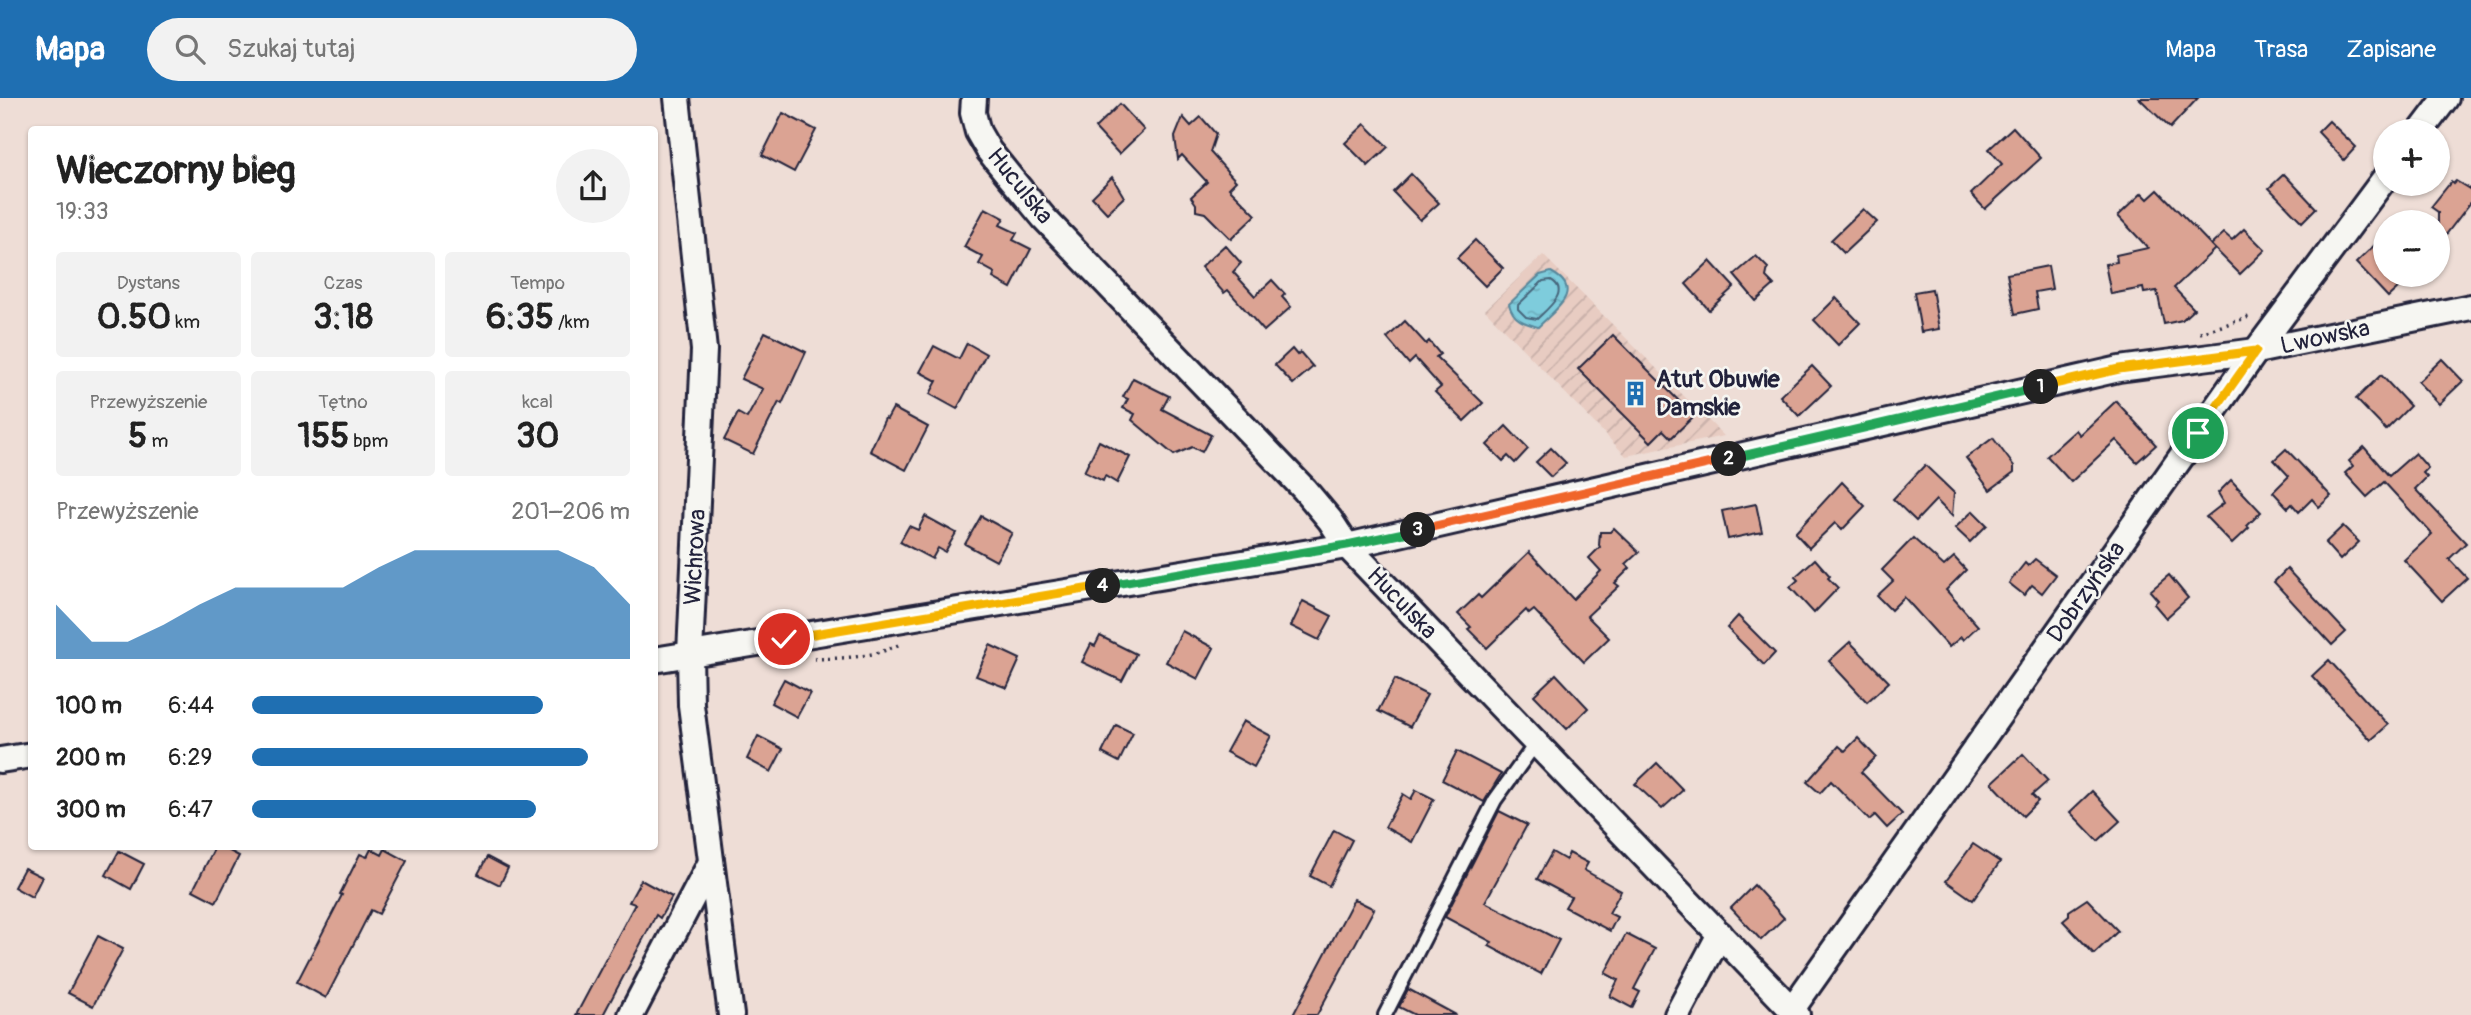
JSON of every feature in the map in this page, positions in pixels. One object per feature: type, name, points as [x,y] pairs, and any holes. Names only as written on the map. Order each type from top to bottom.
[{"type":"street","name":"Wichrowa","points":[[677,98],[704,350],[690,654],[691,705],[731,1015]]},
{"type":"street","points":[[2430,119],[2445,98]]},
{"type":"street","name":"Huculska","points":[[973,105],[978,132],[989,151],[1044,218],[1304,489],[1347,545],[1794,1012]]},
{"type":"street","name":"Dobrzyńska","points":[[1794,1012],[2256,351],[2373,194]]},
{"type":"street","name":"Lwowska","points":[[658,659],[1347,545],[2119,369],[2256,351],[2471,307]]},
{"type":"street","points":[[0,760],[28,756]]},
{"type":"street","points":[[631,1015],[711,862]]},
{"type":"street","points":[[1676,1015],[1720,934]]},
{"type":"lane","points":[[1385,1015],[1495,800],[1536,743]]},
{"type":"shaded area","points":[[1543,255],[1724,436],[1626,456],[1485,310]]},
{"type":"water","points":[[1551,272],[1566,286],[1564,300],[1538,327],[1520,320],[1513,314],[1509,304],[1540,275]]},
{"type":"building","points":[[2139,98],[2198,98],[2170,128]]},
{"type":"building","points":[[1120,104],[1144,130],[1119,154],[1095,128]]},
{"type":"building","points":[[783,113],[816,130],[794,172],[762,155]]},
{"type":"building","points":[[1183,117],[1191,126],[1201,117],[1216,134],[1210,152],[1236,181],[1229,188],[1256,215],[1231,239],[1205,213],[1196,211],[1196,204],[1191,197],[1207,182],[1182,155],[1178,159],[1175,137]]},
{"type":"building","points":[[2329,121],[2356,147],[2344,160],[2318,132]]},
{"type":"building","points":[[1365,124],[1388,147],[1368,166],[1345,143]]},
{"type":"building","points":[[2013,127],[2041,158],[1985,209],[1971,194],[2002,164],[1989,149]]},
{"type":"building","points":[[1411,174],[1439,203],[1420,220],[1393,192]]},
{"type":"building","points":[[2284,174],[2316,208],[2302,222],[2269,188]]},
{"type":"building","points":[[1112,177],[1124,197],[1107,213],[1092,197]]},
{"type":"building","points":[[2456,181],[2471,190],[2471,202],[2450,229],[2450,210],[2435,210],[2431,207],[2440,196],[2450,196],[2450,183]]},
{"type":"building","points":[[2158,190],[2215,249],[2174,288],[2194,309],[2182,320],[2164,324],[2157,291],[2144,293],[2143,288],[2111,294],[2105,264],[2117,262],[2116,255],[2148,248],[2118,216],[2142,193],[2148,199]]},
{"type":"building","points":[[985,208],[1004,218],[1000,225],[1017,233],[1013,240],[1031,249],[1011,288],[993,278],[995,273],[979,264],[983,257],[964,247]]},
{"type":"building","points":[[1863,209],[1877,222],[1844,253],[1831,240]]},
{"type":"building","points":[[2244,229],[2265,250],[2240,274],[2211,245],[2224,233],[2232,240]]},
{"type":"building","points":[[1475,240],[1503,268],[1485,286],[1457,258]]},
{"type":"building","points":[[1225,245],[1241,263],[1233,272],[1255,296],[1272,280],[1285,294],[1282,297],[1291,307],[1264,331],[1228,290],[1224,293],[1201,267]]},
{"type":"building","points":[[2373,247],[2373,281],[2356,263]]},
{"type":"building","points":[[1756,256],[1768,268],[1766,277],[1774,285],[1756,301],[1734,275]]},
{"type":"building","points":[[1710,261],[1734,287],[1709,310],[1686,284]]},
{"type":"building","points":[[2048,266],[2052,289],[2035,292],[2038,309],[2015,314],[2007,274]]},
{"type":"building","points":[[2379,287],[2399,287],[2388,297]]},
{"type":"building","points":[[1932,289],[1939,329],[1921,332],[1914,292]]},
{"type":"building","points":[[1836,298],[1860,323],[1838,345],[1814,320]]},
{"type":"building","points":[[1405,321],[1426,344],[1429,341],[1440,354],[1436,357],[1483,403],[1464,421],[1435,392],[1441,387],[1415,358],[1409,364],[1387,338]]},
{"type":"building","points":[[765,332],[806,352],[782,404],[779,402],[753,454],[724,440],[738,413],[747,418],[763,389],[741,379]]},
{"type":"building","name":"Atut Obuwie Damskie","points":[[1613,335],[1694,416],[1671,438],[1663,430],[1651,442],[1578,369]]},
{"type":"building","points":[[967,343],[986,354],[957,409],[930,394],[937,381],[920,372],[934,346],[959,359]]},
{"type":"building","points":[[1292,349],[1297,355],[1300,352],[1313,367],[1293,384],[1275,365]]},
{"type":"building","points":[[2442,359],[2463,381],[2439,404],[2418,382]]},
{"type":"building","points":[[1812,366],[1831,386],[1799,416],[1780,396]]},
{"type":"building","points":[[2381,375],[2410,406],[2386,430],[2356,399]]},
{"type":"building","points":[[1133,378],[1169,396],[1162,409],[1211,435],[1202,452],[1192,447],[1174,455],[1132,420],[1135,414],[1123,408],[1128,399],[1123,397]]},
{"type":"building","points":[[2116,401],[2156,445],[2137,462],[2116,440],[2071,482],[2047,456],[2076,430],[2080,435]]},
{"type":"building","points":[[893,408],[928,427],[906,470],[870,451],[885,418],[887,419]]},
{"type":"building","points":[[1506,426],[1528,449],[1515,463],[1508,456],[1503,461],[1487,445]]},
{"type":"building","points":[[1993,438],[2014,466],[2014,472],[1990,490],[1966,458]]},
{"type":"building","points":[[1099,441],[1130,457],[1117,483],[1105,476],[1103,481],[1084,472]]},
{"type":"building","points":[[2364,447],[2389,476],[2415,453],[2428,468],[2423,473],[2427,477],[2415,489],[2466,543],[2449,559],[2467,578],[2442,601],[2404,560],[2432,534],[2384,482],[2367,497],[2345,473],[2353,466],[2349,461]]},
{"type":"building","points":[[1551,448],[1566,463],[1551,477],[1536,462]]},
{"type":"building","points":[[2286,449],[2331,496],[2319,507],[2312,499],[2299,512],[2292,504],[2288,508],[2273,492],[2289,476],[2274,460]]},
{"type":"building","points":[[1925,465],[1954,493],[1952,516],[1936,500],[1916,521],[1893,499]]},
{"type":"building","points":[[2231,480],[2261,512],[2232,544],[2206,517],[2224,503],[2218,493]]},
{"type":"building","points":[[1842,482],[1865,506],[1842,530],[1835,523],[1809,548],[1795,533]]},
{"type":"building","points":[[1756,504],[1762,532],[1728,539],[1722,511]]},
{"type":"building","points":[[1973,511],[1987,525],[1970,542],[1955,528]]},
{"type":"building","points":[[925,516],[956,533],[945,552],[938,548],[932,559],[900,542],[909,526],[918,530]]},
{"type":"building","points":[[981,516],[1012,533],[996,561],[965,544]]},
{"type":"building","points":[[2343,526],[2359,542],[2340,560],[2325,543]]},
{"type":"building","points":[[1614,528],[1639,552],[1626,564],[1630,568],[1615,583],[1619,586],[1587,616],[1609,638],[1584,662],[1534,610],[1529,614],[1526,610],[1487,648],[1468,629],[1471,627],[1458,614],[1478,595],[1481,598],[1529,552],[1573,599],[1601,571],[1589,558],[1600,547],[1600,532],[1610,532]]},
{"type":"building","points":[[1913,538],[1944,566],[1954,557],[1966,570],[1946,590],[1978,626],[1963,640],[1961,637],[1949,647],[1904,597],[1891,610],[1877,596],[1893,581],[1882,570]]},
{"type":"building","points":[[1815,559],[1838,588],[1814,613],[1790,587],[1798,580],[1795,577]]},
{"type":"building","points":[[2035,559],[2056,575],[2042,593],[2032,585],[2024,595],[2009,583],[2025,563],[2028,566]]},
{"type":"building","points":[[2287,569],[2346,632],[2332,645],[2274,582]]},
{"type":"building","points":[[2169,575],[2188,598],[2166,618],[2154,604],[2158,600],[2150,591]]},
{"type":"building","points":[[1303,601],[1332,616],[1319,640],[1291,626]]},
{"type":"building","points":[[1738,616],[1775,653],[1764,665],[1727,628]]},
{"type":"building","points":[[1182,631],[1214,648],[1198,679],[1166,662]]},
{"type":"building","points":[[1100,636],[1136,654],[1122,681],[1082,662],[1091,644],[1095,646]]},
{"type":"building","points":[[1850,642],[1889,682],[1867,702],[1829,661]]},
{"type":"building","points":[[990,645],[1020,659],[1007,688],[976,676]]},
{"type":"building","points":[[2329,660],[2388,725],[2371,740],[2312,676]]},
{"type":"building","points":[[1556,674],[1588,708],[1567,729],[1534,695]]},
{"type":"building","points":[[784,679],[810,693],[797,717],[771,703]]},
{"type":"building","points":[[1395,679],[1427,695],[1410,727],[1378,711]]},
{"type":"building","points":[[1243,721],[1271,736],[1254,767],[1226,752]]},
{"type":"building","points":[[1116,725],[1133,733],[1119,762],[1102,753]]},
{"type":"building","points":[[758,736],[783,749],[771,772],[747,759]]},
{"type":"building","points":[[1858,738],[1876,757],[1861,772],[1902,814],[1887,828],[1875,815],[1869,820],[1831,781],[1820,793],[1807,782],[1839,746],[1845,751]]},
{"type":"building","points":[[1457,751],[1501,774],[1484,802],[1442,780]]},
{"type":"building","points":[[2023,754],[2048,781],[2032,795],[2038,801],[2023,816],[1992,783]]},
{"type":"building","points":[[1657,763],[1683,790],[1662,809],[1635,784]]},
{"type":"building","points":[[1416,790],[1434,799],[1412,842],[1385,827],[1403,794],[1411,799]]},
{"type":"building","points":[[2092,791],[2120,821],[2098,841],[2070,812]]},
{"type":"building","points":[[1499,811],[1527,825],[1485,902],[1559,940],[1541,974],[1489,946],[1492,942],[1445,917]]},
{"type":"building","points":[[1334,830],[1352,840],[1329,886],[1310,876]]},
{"type":"building","points":[[1973,844],[2000,862],[1973,900],[1946,881]]},
{"type":"building","points":[[213,850],[228,850],[239,856],[216,902],[193,890]]},
{"type":"building","points":[[370,850],[382,855],[387,850],[407,861],[379,914],[371,910],[326,998],[297,982],[360,854],[367,857]]},
{"type":"building","points":[[119,851],[144,864],[131,889],[106,875]]},
{"type":"building","points":[[1552,852],[1566,860],[1569,853],[1588,863],[1584,870],[1621,891],[1609,913],[1617,917],[1610,931],[1565,907],[1571,897],[1537,879]]},
{"type":"building","points":[[487,857],[508,868],[500,885],[478,874]]},
{"type":"building","points":[[24,868],[42,877],[32,897],[14,887]]},
{"type":"building","points":[[641,880],[672,897],[660,918],[656,915],[603,1015],[576,1015],[635,904],[629,902]]},
{"type":"building","points":[[1754,885],[1784,918],[1761,940],[1731,908]]},
{"type":"building","points":[[1354,899],[1374,909],[1317,1015],[1293,1015]]},
{"type":"building","points":[[2087,899],[2118,931],[2094,954],[2063,921],[2069,916],[2069,911]]},
{"type":"building","points":[[1626,934],[1655,949],[1634,989],[1640,992],[1632,1008],[1610,996],[1618,980],[1605,973]]},
{"type":"building","points":[[98,936],[123,949],[93,1006],[68,993]]},
{"type":"building","points":[[1408,989],[1456,1015],[1415,1015],[1399,1007]]},
{"type":"place","name":"Atut Obuwie Damskie","points":[[1636,393]]},
{"type":"route","points":[[784,639],[1347,545],[2119,369],[2256,351],[2198,433]]}]
